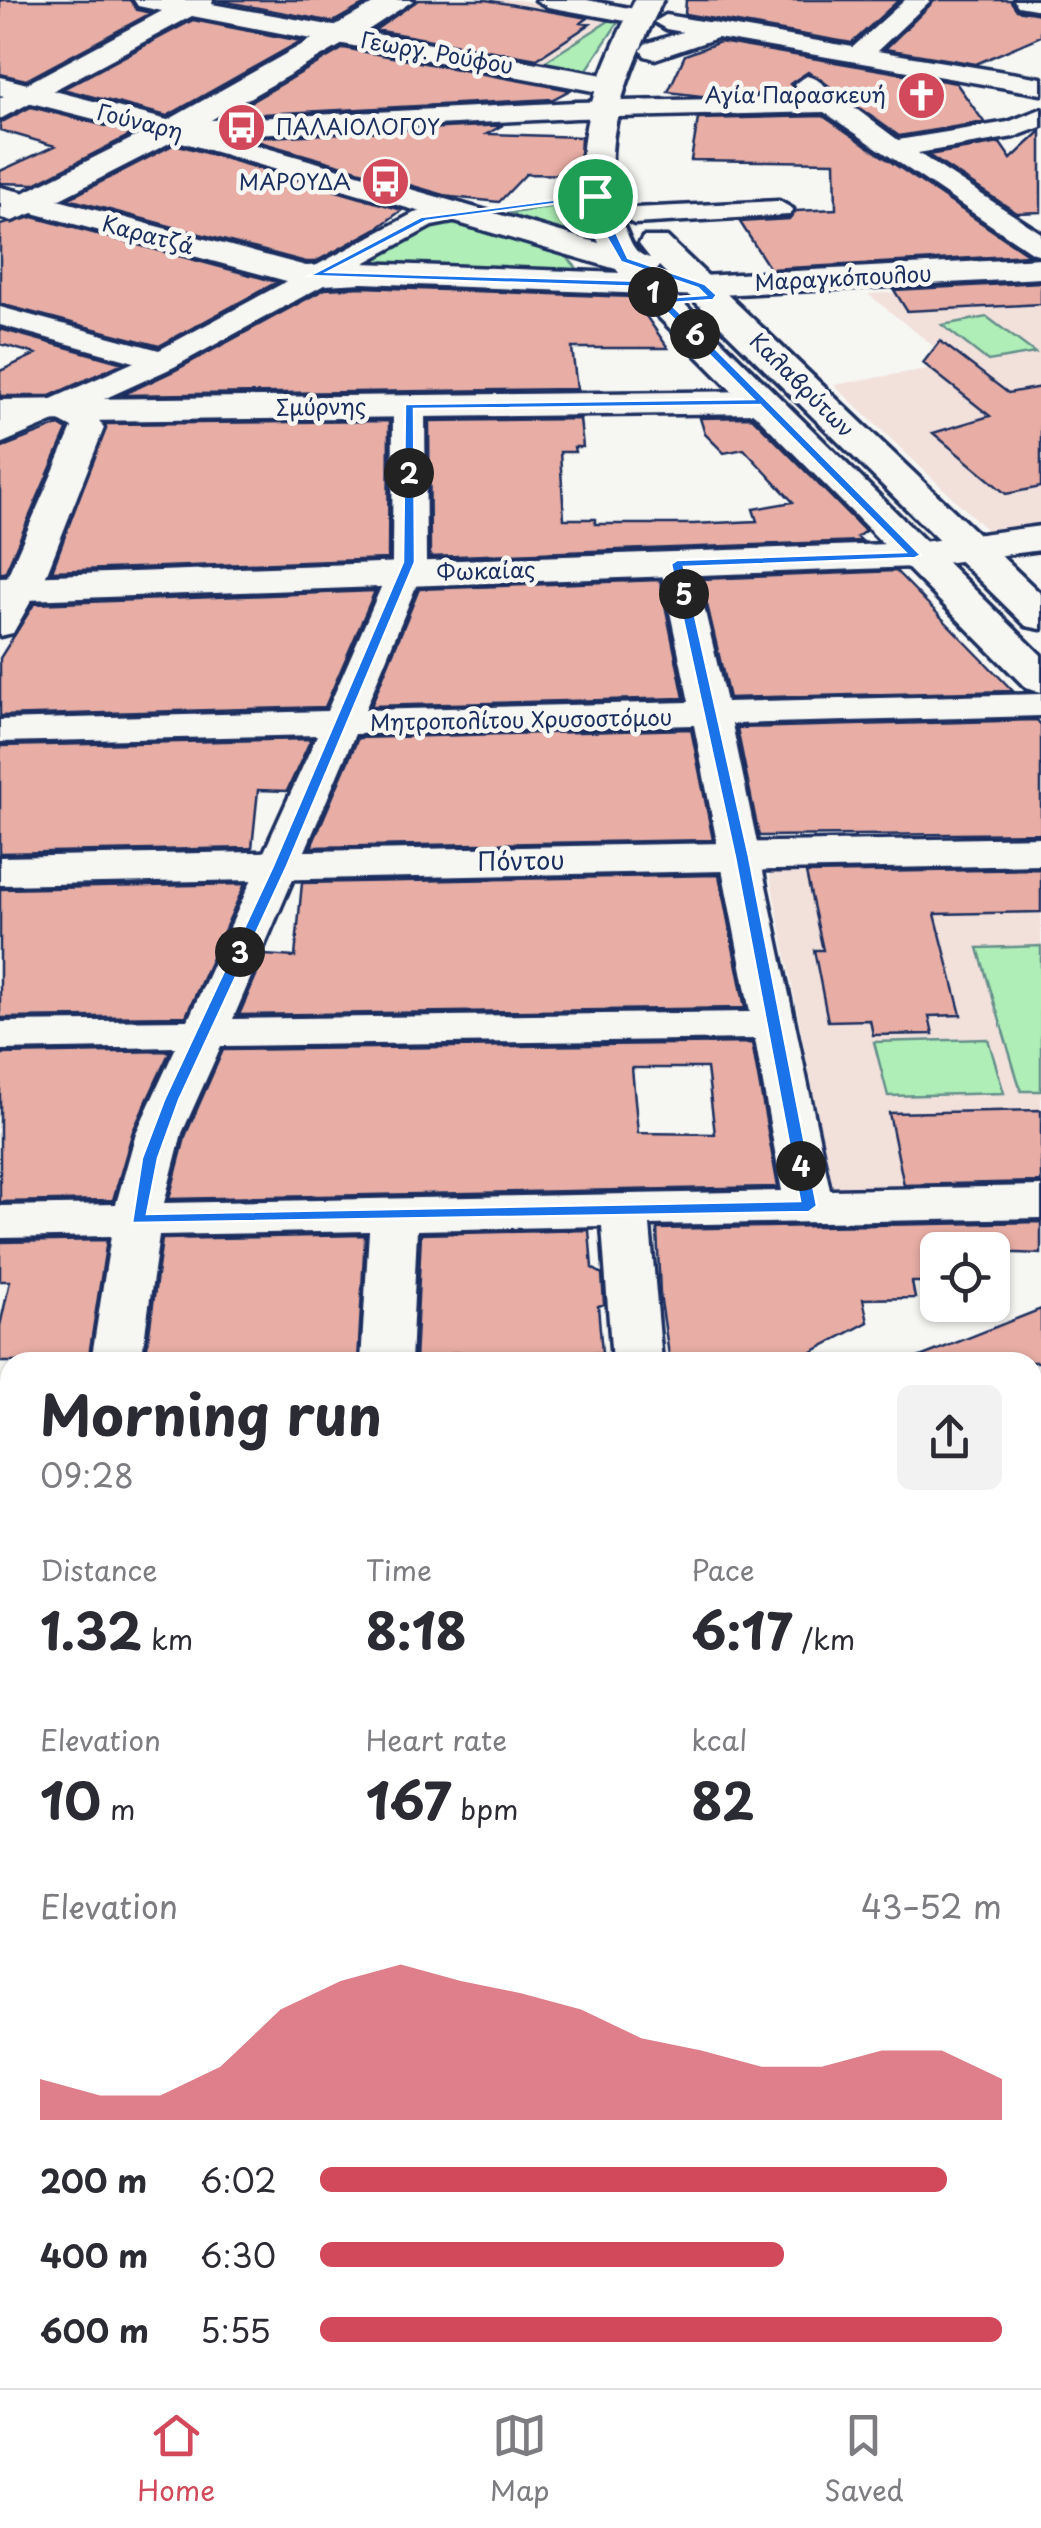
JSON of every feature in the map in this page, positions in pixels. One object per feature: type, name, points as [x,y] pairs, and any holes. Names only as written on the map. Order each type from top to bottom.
[{"type":"street","name":"Γεωργ. Ρούφου","points":[[148,0],[196,4],[615,101]]},
{"type":"street","points":[[10,205],[172,130],[400,0]]},
{"type":"street","points":[[548,0],[658,10],[713,30],[755,37],[795,50],[858,55],[1041,86]]},
{"type":"street","points":[[858,55],[920,0]]},
{"type":"street","points":[[1028,0],[1041,2]]},
{"type":"street","points":[[0,110],[14,90],[196,4]]},
{"type":"street","points":[[615,101],[654,50],[658,10]]},
{"type":"street","points":[[644,282],[585,197],[615,101],[658,10]]},
{"type":"street","points":[[654,50],[713,30]]},
{"type":"street","points":[[795,50],[793,70],[829,104],[1041,246]]},
{"type":"street","name":"Γούναρη","points":[[14,90],[464,212],[644,282]]},
{"type":"street","points":[[172,130],[615,101],[829,104]]},
{"type":"street","points":[[615,101],[630,146]]},
{"type":"street","points":[[893,149],[1030,126],[1041,117]]},
{"type":"street","points":[[980,134],[1004,147],[1022,150]]},
{"type":"street","points":[[0,434],[163,360],[305,275],[424,219],[537,203]]},
{"type":"street","points":[[707,292],[650,238],[632,204],[779,209]]},
{"type":"street","name":"Καρατζά","points":[[10,205],[305,275],[644,282]]},
{"type":"street","name":"Μαραγκόπουλου","points":[[707,292],[1041,268]]},
{"type":"street","name":"Μαραγκόπουλου","points":[[644,282],[707,292],[1041,277]]},
{"type":"street","name":"Καλαβρύτων","points":[[644,282],[707,292],[1041,617]]},
{"type":"street","name":"Καλαβρύτων","points":[[644,282],[1041,679]]},
{"type":"street","points":[[0,316],[163,360]]},
{"type":"street","name":"Σμύρνης","points":[[0,411],[762,402]]},
{"type":"street","points":[[118,1352],[138,1219],[159,1133],[280,866],[405,574],[410,554],[408,406]]},
{"type":"street","points":[[0,626],[10,588],[88,428],[81,416],[57,410]]},
{"type":"street","name":"Φωκαίας","points":[[10,588],[915,555],[1041,538]]},
{"type":"street","points":[[677,564],[742,857],[809,1206]]},
{"type":"street","name":"Μητροπολίτου Χρυσοστόμου","points":[[0,732],[1041,705]]},
{"type":"street","name":"Πόντου","points":[[0,872],[1041,851]]},
{"type":"street","points":[[0,1036],[773,1025]]},
{"type":"street","points":[[0,1222],[1041,1202]]},
{"type":"street","points":[[625,1210],[636,1352]]},
{"type":"street","points":[[387,1352],[394,1214]]},
{"type":"shaded area","points":[[420,0],[519,0],[615,17],[538,66],[364,33]]},
{"type":"shaded area","points":[[1041,285],[1041,522],[989,532],[834,385],[956,364],[868,294]]},
{"type":"shaded area","points":[[1041,865],[1041,1184],[833,1189],[769,871]]},
{"type":"green space","points":[[615,17],[621,18],[584,74],[538,66]]},
{"type":"green space","points":[[580,202],[583,236],[507,214]]},
{"type":"green space","points":[[458,221],[567,257],[582,274],[362,267],[427,229]]},
{"type":"green space","points":[[987,317],[1035,353],[988,361],[942,325]]},
{"type":"green space","points":[[1041,946],[1041,1091],[1021,1091],[978,948]]},
{"type":"green space","points":[[988,1039],[1004,1093],[888,1096],[874,1042]]},
{"type":"building","points":[[0,0],[130,0],[137,10],[151,13],[26,80],[0,74]]},
{"type":"building","points":[[216,0],[372,0],[333,22]]},
{"type":"building","points":[[418,0],[486,0],[588,18],[581,23],[590,24],[537,59],[375,30]]},
{"type":"building","points":[[686,0],[899,0],[852,43],[685,14]]},
{"type":"building","points":[[935,0],[1010,0],[1017,10],[1041,14],[1041,36],[976,64],[885,49]]},
{"type":"building","points":[[193,20],[301,41],[167,116],[63,89]]},
{"type":"building","points":[[720,42],[956,83],[984,122],[899,136],[808,72],[790,84],[798,93],[701,96],[668,92],[685,55]]},
{"type":"building","points":[[344,48],[570,90],[553,99],[226,116]]},
{"type":"building","points":[[31,107],[134,133],[34,184],[0,183],[0,171],[55,146],[0,130],[0,123]]},
{"type":"building","points":[[823,116],[1029,255],[770,269],[740,222],[789,219],[796,211],[836,209],[835,162],[691,160],[698,119]]},
{"type":"building","points":[[503,125],[487,134],[581,137],[579,175],[526,174],[499,202],[451,197],[246,138]]},
{"type":"building","points":[[1041,131],[1041,212],[1017,213],[928,155],[1000,143],[1011,159]]},
{"type":"building","points":[[175,144],[402,210],[315,262],[306,262],[68,199]]},
{"type":"building","points":[[33,217],[277,282],[159,346],[0,304],[0,225]]},
{"type":"building","points":[[1041,282],[1041,304],[907,311],[894,290]]},
{"type":"building","points":[[325,289],[633,297],[668,348],[572,348],[577,389],[122,395]]},
{"type":"building","points":[[0,329],[123,363],[50,396],[0,396],[0,371],[36,354],[0,344]]},
{"type":"building","points":[[940,341],[1008,393],[1041,387],[1041,487],[1006,494],[933,433],[990,416],[923,363]]},
{"type":"building","points":[[752,417],[865,531],[857,537],[862,541],[430,557],[429,421],[580,419],[583,447],[574,447],[575,452],[560,452],[564,519],[595,519],[595,524],[693,524],[757,521],[753,509],[793,502],[744,449],[724,453],[705,434],[700,418]]},
{"type":"building","points":[[389,421],[388,559],[52,571],[106,424]]},
{"type":"building","points":[[59,425],[67,430],[5,573],[0,573],[0,448]]},
{"type":"building","points":[[896,571],[1013,691],[729,698],[701,579]]},
{"type":"building","points":[[660,580],[684,698],[371,706],[419,589]]},
{"type":"building","points":[[375,591],[325,707],[0,716],[0,658],[34,604]]},
{"type":"building","points":[[1037,720],[1041,725],[1041,833],[759,836],[737,728]]},
{"type":"building","points":[[691,729],[713,840],[311,847],[358,738]]},
{"type":"building","points":[[311,739],[287,791],[258,790],[252,848],[0,853],[0,746]]},
{"type":"building","points":[[1041,869],[1041,912],[935,914],[961,1015],[929,1016],[933,1034],[873,1035],[870,1020],[828,1021],[814,950],[823,950],[806,873]]},
{"type":"building","points":[[719,875],[745,1008],[239,1015],[265,955],[295,957],[302,883]]},
{"type":"building","points":[[245,884],[186,1016],[0,1018],[0,889]]},
{"type":"building","points":[[752,1043],[778,1187],[169,1199],[186,1134],[223,1050]],"holes":[[[632,1068],[707,1068],[715,1134],[638,1133]]]},
{"type":"building","points":[[170,1051],[133,1131],[113,1200],[0,1202],[0,1054]]},
{"type":"building","points":[[1041,1110],[1041,1182],[904,1185],[889,1113]]},
{"type":"building","points":[[1041,1222],[1041,1254],[1010,1253],[1010,1232],[920,1232],[920,1282],[912,1282],[915,1298],[863,1299],[868,1322],[812,1352],[669,1352],[660,1294],[657,1229]]},
{"type":"building","points":[[589,1230],[592,1268],[602,1274],[604,1304],[598,1306],[602,1352],[415,1352],[421,1234]]},
{"type":"building","points":[[365,1235],[359,1352],[146,1352],[162,1239]]},
{"type":"building","points":[[107,1240],[90,1352],[0,1352],[0,1326],[10,1281],[0,1281],[0,1242]]},
{"type":"building","points":[[1041,1309],[1041,1352],[933,1352]]},
{"type":"place","name":"Αγία Παρασκευή","points":[[921,95]]},
{"type":"place","name":"ΠΑΛΑΙΟΛΟΓΟΥ","points":[[241,127]]},
{"type":"place","name":"ΜΑΡΟΥΔΑ","points":[[386,182]]},
{"type":"route","points":[[595,196],[624,260],[702,286],[713,297],[662,301],[915,555],[677,564],[742,857],[809,1206],[138,1219],[150,1158],[172,1100],[280,866],[409,562],[408,406],[762,402],[645,284],[362,274],[314,276],[424,219],[595,196]]}]
